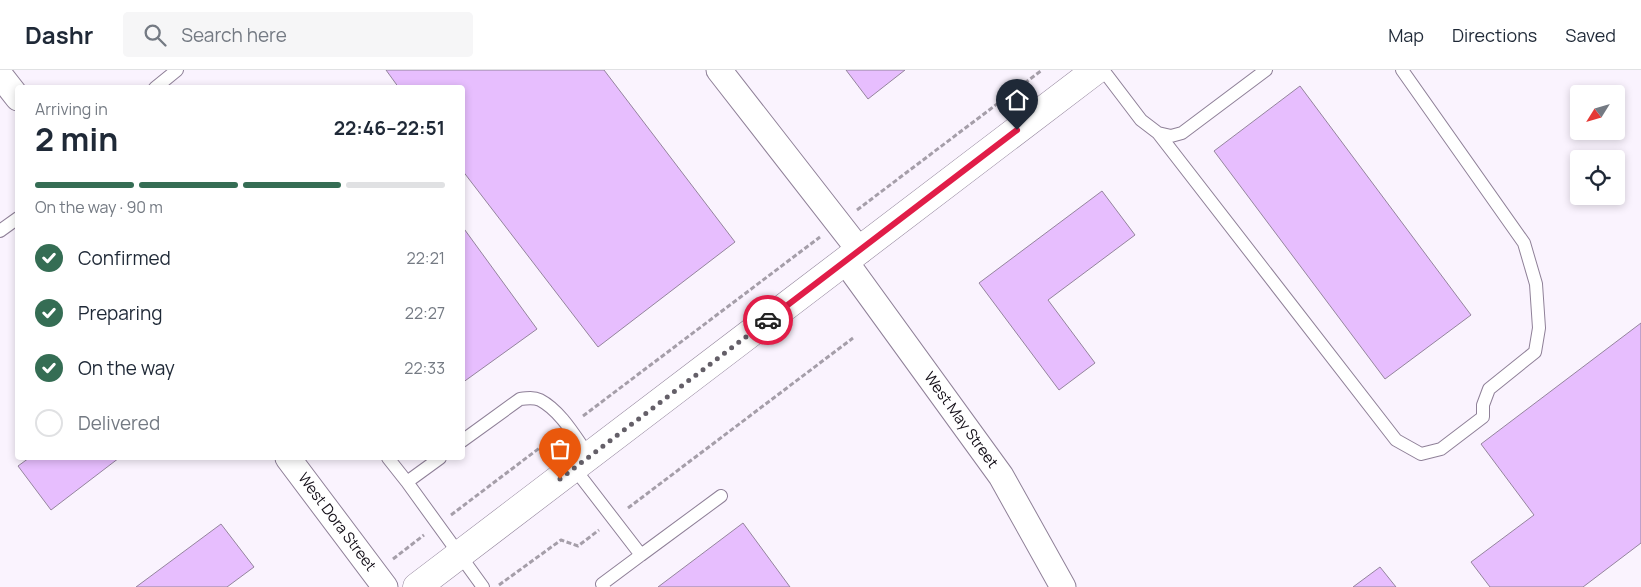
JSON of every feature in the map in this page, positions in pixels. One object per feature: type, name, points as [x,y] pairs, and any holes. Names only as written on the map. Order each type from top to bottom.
[{"type":"main road","points":[[417,587],[1096,70]]},
{"type":"street","name":"West May Street","points":[[719,70],[838,223],[852,256],[1001,476],[1064,587]]},
{"type":"street","points":[[0,74],[15,94]]},
{"type":"street","name":"West Dora Street","points":[[290,460],[380,580]]},
{"type":"lane","points":[[159,85],[177,70]]},
{"type":"lane","points":[[1103,70],[1141,120],[1158,134],[1396,440],[1421,454],[1441,449],[1483,417],[1483,405],[1488,388],[1535,352],[1538,328],[1536,284],[1524,243],[1402,70]]},
{"type":"lane","points":[[1158,134],[1170,136],[1182,133],[1266,70]]},
{"type":"lane","points":[[0,231],[15,220]]},
{"type":"lane","points":[[465,438],[520,399],[531,398],[540,400],[554,411],[568,427],[582,462],[613,519],[641,555]]},
{"type":"lane","points":[[390,460],[483,587]]},
{"type":"lane","points":[[407,482],[437,460]]},
{"type":"lane","points":[[604,587],[602,584],[721,496]]},
{"type":"path","points":[[380,580],[438,525],[1042,70]]},
{"type":"path","points":[[497,587],[560,540],[578,546],[853,338]]},
{"type":"building","points":[[386,70],[604,70],[735,242],[598,347],[465,174],[465,85],[397,85]]},
{"type":"building","points":[[846,70],[905,70],[868,99]]},
{"type":"building","points":[[1300,86],[1471,315],[1385,379],[1214,151]]},
{"type":"building","points":[[1102,191],[1135,235],[1048,300],[1095,363],[1059,390],[979,283]]},
{"type":"building","points":[[465,230],[537,329],[465,381]]},
{"type":"building","points":[[1641,323],[1641,543],[1583,587],[1490,587],[1471,562],[1534,515],[1481,444]]},
{"type":"building","points":[[26,460],[116,460],[51,510],[18,466]]},
{"type":"building","points":[[743,523],[790,587],[658,587]]},
{"type":"building","points":[[221,524],[254,567],[227,587],[136,587]]},
{"type":"building","points":[[1380,567],[1396,587],[1353,587]]},
{"type":"way so far","points":[[560,479],[768,320]]},
{"type":"route","points":[[768,320],[1017,130]]}]
